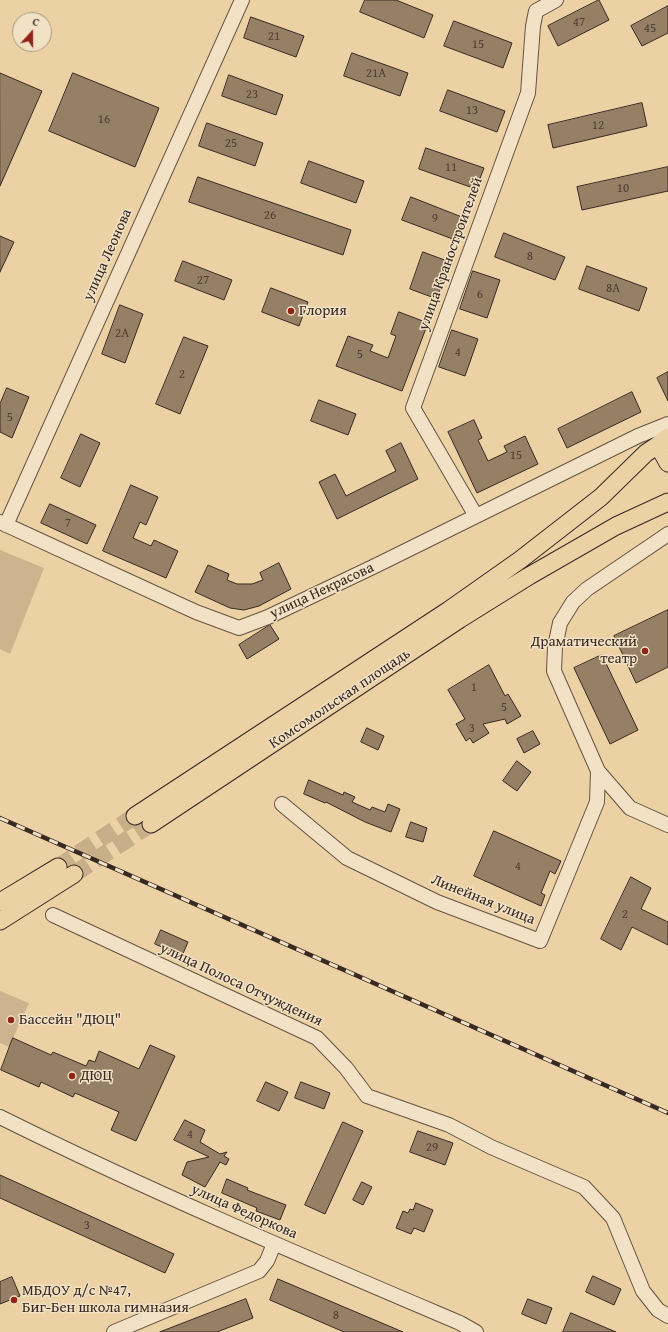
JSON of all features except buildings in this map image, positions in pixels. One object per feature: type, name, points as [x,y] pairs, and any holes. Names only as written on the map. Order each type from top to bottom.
[{"type":"main road","points":[[135,816],[449,610],[500,574],[565,526],[601,497],[646,453],[663,441],[668,463]]},
{"type":"main road","name":"Комсомольская площадь","points":[[151,824],[453,624],[529,576],[616,526],[668,502]]},
{"type":"main road","points":[[0,902],[58,867]]},
{"type":"main road","points":[[0,921],[74,874]]},
{"type":"street","name":"улица Леонова","points":[[3,524],[242,0]]},
{"type":"street","name":"улица Краностроителей","points":[[476,516],[413,408],[528,93],[533,26],[536,11],[556,0]]},
{"type":"street","name":"улица Некрасова","points":[[3,524],[196,612],[239,628],[268,617],[638,436],[668,424]]},
{"type":"street","points":[[638,436],[663,441]]},
{"type":"street","points":[[668,534],[587,589],[573,602],[560,623],[554,647],[554,671],[598,771],[630,808],[668,825]]},
{"type":"street","name":"Линейная улица","points":[[282,804],[347,858],[437,902],[540,941],[597,802],[598,771]]},
{"type":"street","name":"улица Полоса Отчуждения","points":[[53,916],[317,1038],[346,1068],[367,1096],[449,1125],[491,1147],[584,1187],[613,1218],[643,1291],[658,1310],[668,1316]]},
{"type":"street","name":"улица Федоркова","points":[[0,1117],[68,1151],[274,1244],[460,1323],[476,1332]]},
{"type":"street","points":[[114,1332],[252,1275],[263,1267],[274,1244]]},
{"type":"shaded area","points":[[0,550],[44,568],[10,654],[0,649]]},
{"type":"shaded area","name":"Бассейн \"ДЮЦ\"","points":[[0,991],[29,1003],[9,1047],[0,1043]]},
{"type":"tunnel","points":[[58,867],[135,816]]},
{"type":"tunnel","points":[[74,874],[151,824]]},
{"type":"railway","points":[[0,818],[668,1113]]},
{"type":"place","name":"Глория","points":[[291,311]]},
{"type":"place","name":"Драматический театр","points":[[645,651]]},
{"type":"place","name":"Бассейн \"ДЮЦ\"","points":[[11,1020]]},
{"type":"place","name":"ДЮЦ","points":[[72,1076]]},
{"type":"place","name":"МБДОУ д/с №47, Биг-Бен школа гимназия","points":[[14,1300]]}]
